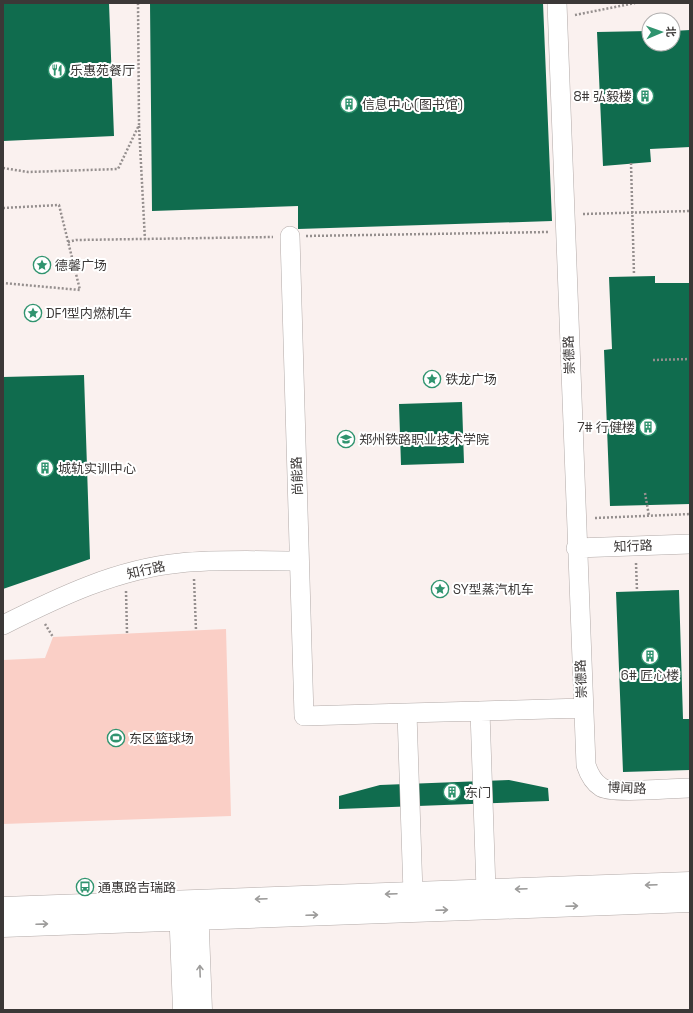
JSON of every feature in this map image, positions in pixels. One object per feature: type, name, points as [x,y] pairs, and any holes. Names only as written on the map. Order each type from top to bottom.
[{"type":"street","name":"崇德路","points":[[557,11],[583,708]]},
{"type":"street","name":"尚能路","points":[[290,236],[304,716],[407,714]]},
{"type":"street","name":"知行路","points":[[576,548],[690,544]]},
{"type":"street","name":"知行路","points":[[3,625],[87,586],[151,567],[193,562],[299,561]]},
{"type":"street","points":[[413,893],[407,714],[583,708]]},
{"type":"street","name":"博闻路","points":[[583,708],[586,765],[591,778],[602,788],[619,790],[690,788]]},
{"type":"street","points":[[480,711],[486,890]]},
{"type":"street","points":[[3,926],[413,893],[690,883]]},
{"type":"street","points":[[3,908],[189,910],[690,901]]},
{"type":"street","points":[[184,1010],[189,910]]},
{"type":"street","points":[[189,910],[201,1010]]},
{"type":"path","points":[[138,3],[139,125],[145,240]]},
{"type":"path","points":[[557,11],[635,3]]},
{"type":"path","points":[[3,168],[28,172],[118,169],[139,125]]},
{"type":"path","points":[[631,163],[634,275]]},
{"type":"path","points":[[3,208],[59,205],[80,290],[3,283]]},
{"type":"path","points":[[68,242],[76,240],[145,240],[290,236],[564,224],[633,213],[690,211]]},
{"type":"path","points":[[653,360],[690,359]]},
{"type":"path","points":[[646,493],[649,516]]},
{"type":"path","points":[[575,518],[690,514]]},
{"type":"path","points":[[634,546],[637,591]]},
{"type":"path","points":[[193,562],[196,630]]},
{"type":"path","points":[[126,574],[127,633]]},
{"type":"shaded area","name":"东区篮球场","points":[[226,629],[231,816],[3,824],[3,660],[45,658],[53,637]]},
{"type":"building","name":"乐惠苑餐厅","points":[[3,3],[109,3],[114,136],[3,141]]},
{"type":"building","name":"信息中心(图书馆)","points":[[150,3],[543,3],[552,221],[298,229],[298,206],[152,211]]},
{"type":"building","name":"8# 弘毅楼","points":[[690,30],[690,147],[650,149],[651,162],[603,166],[597,32],[641,31],[641,52],[681,52],[681,31]]},
{"type":"building","name":"7# 行健楼","points":[[655,276],[655,283],[690,283],[690,504],[610,506],[604,350],[612,349],[609,277]]},
{"type":"building","name":"城轨实训中心","points":[[84,375],[90,559],[3,589],[3,377]]},
{"type":"building","points":[[462,402],[464,463],[401,465],[399,404]]},
{"type":"building","name":"6# 匠心楼","points":[[679,590],[683,719],[690,719],[690,770],[623,772],[616,592]]},
{"type":"building","name":"东门","points":[[509,780],[548,788],[549,801],[339,809],[339,796],[380,785]]},
{"type":"place","name":"乐惠苑餐厅","points":[[57,70]]},
{"type":"place","name":"8# 弘毅楼","points":[[645,96]]},
{"type":"place","name":"信息中心(图书馆)","points":[[349,104]]},
{"type":"place","name":"德馨广场","points":[[42,265]]},
{"type":"place","name":"DF1型内燃机车","points":[[33,313]]},
{"type":"place","name":"铁龙广场","points":[[432,379]]},
{"type":"place","name":"7# 行健楼","points":[[648,427]]},
{"type":"place","name":"郑州铁路职业技术学院","points":[[346,439]]},
{"type":"place","name":"城轨实训中心","points":[[45,468]]},
{"type":"place","name":"SY型蒸汽机车","points":[[440,589]]},
{"type":"place","name":"6# 匠心楼","points":[[650,656]]},
{"type":"place","name":"东区篮球场","points":[[116,738]]},
{"type":"place","name":"东门","points":[[452,792]]},
{"type":"place","name":"通惠路吉瑞路","points":[[85,887]]}]
